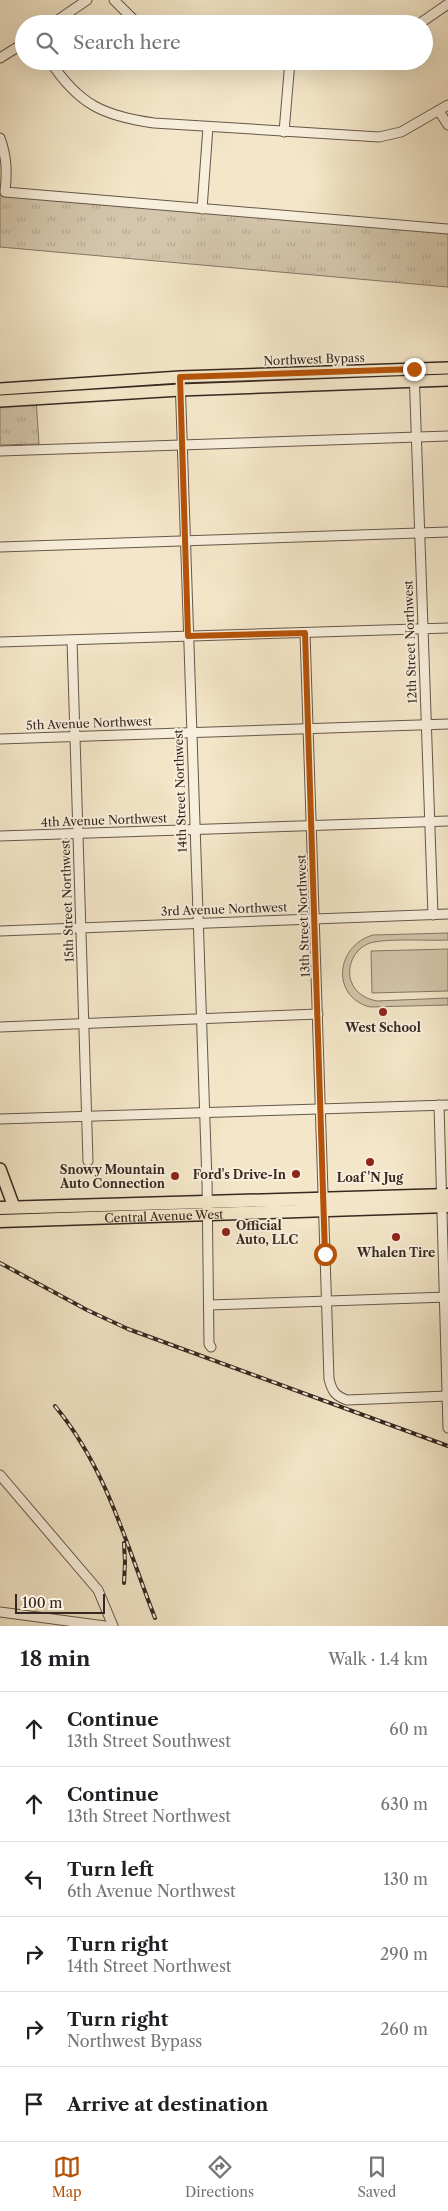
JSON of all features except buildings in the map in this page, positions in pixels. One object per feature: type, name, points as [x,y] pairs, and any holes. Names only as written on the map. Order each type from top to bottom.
[{"type":"highway","name":"Central Avenue West","points":[[0,1221],[208,1209],[445,1201]]},
{"type":"highway","name":"Central Avenue West","points":[[0,1208],[208,1209]]},
{"type":"highway","points":[[0,1215],[14,1208],[18,1212],[27,1214],[89,1217]]},
{"type":"main road","name":"Northwest Bypass","points":[[0,401],[415,375],[448,368]]},
{"type":"main road","name":"Northwest Bypass","points":[[0,388],[180,377],[415,375],[448,380]]},
{"type":"main road","points":[[0,1169],[14,1208]]},
{"type":"street","points":[[65,15],[87,0]]},
{"type":"street","points":[[114,0],[129,15]]},
{"type":"street","points":[[432,15],[448,4]]},
{"type":"street","points":[[0,58],[15,49]]},
{"type":"street","points":[[57,70],[70,87],[84,100],[102,112],[127,119],[208,127],[379,138],[401,132],[439,112],[448,105]]},
{"type":"street","points":[[284,132],[289,70]]},
{"type":"street","points":[[439,112],[448,125]]},
{"type":"street","points":[[202,209],[208,127]]},
{"type":"street","points":[[0,138],[5,151],[7,166],[5,192],[448,229]]},
{"type":"street","name":"12th Street Northwest","points":[[415,375],[433,915]]},
{"type":"street","name":"14th Street Northwest","points":[[180,377],[208,1209],[209,1344],[211,1346]]},
{"type":"street","points":[[0,451],[448,436]]},
{"type":"street","points":[[0,547],[448,532]]},
{"type":"street","points":[[0,642],[448,628]]},
{"type":"street","name":"13th Street Northwest","points":[[305,633],[322,1109],[325,1301],[329,1379],[331,1389],[336,1396],[347,1400],[447,1396]]},
{"type":"street","name":"15th Street Northwest","points":[[72,640],[88,1161]]},
{"type":"street","name":"5th Avenue Northwest","points":[[0,739],[448,724]]},
{"type":"street","name":"4th Avenue Northwest","points":[[0,836],[448,820]]},
{"type":"street","name":"3rd Avenue Northwest","points":[[0,932],[197,922],[448,914]]},
{"type":"street","points":[[0,1027],[318,1014]]},
{"type":"street","points":[[0,1119],[443,1105],[448,1428]]},
{"type":"street","points":[[208,1305],[446,1297]]},
{"type":"street","points":[[0,1475],[98,1590],[114,1626]]},
{"type":"street","points":[[0,1612],[105,1626]]},
{"type":"green space","points":[[0,192],[448,229],[448,287],[0,247]]},
{"type":"green space","points":[[36,399],[39,444],[0,445],[0,402]]},
{"type":"green space","points":[[448,933],[448,940],[377,941],[365,945],[353,958],[350,975],[355,989],[369,999],[377,1001],[448,998],[448,1005],[370,1007],[357,1001],[349,993],[344,983],[343,971],[345,960],[351,949],[360,941],[373,935]]},
{"type":"green space","points":[[448,949],[448,991],[372,993],[371,951]]},
{"type":"railway","points":[[0,1263],[87,1310],[128,1329],[448,1446]]},
{"type":"railway","points":[[55,1406],[73,1430],[102,1481],[155,1618]]},
{"type":"railway","points":[[124,1543],[124,1583]]},
{"type":"place","name":"West School","points":[[383,1012]]},
{"type":"place","name":"Loaf 'N Jug","points":[[370,1162]]},
{"type":"place","name":"Ford's Drive-In","points":[[296,1174]]},
{"type":"place","name":"Snowy Mountain Auto Connection","points":[[175,1176]]},
{"type":"place","name":"Official Auto, LLC","points":[[226,1232]]},
{"type":"place","name":"Whalen Tire","points":[[396,1237]]},
{"type":"route","points":[[325,1254],[322,1109],[305,633],[188,636],[180,377],[414,369]]}]
